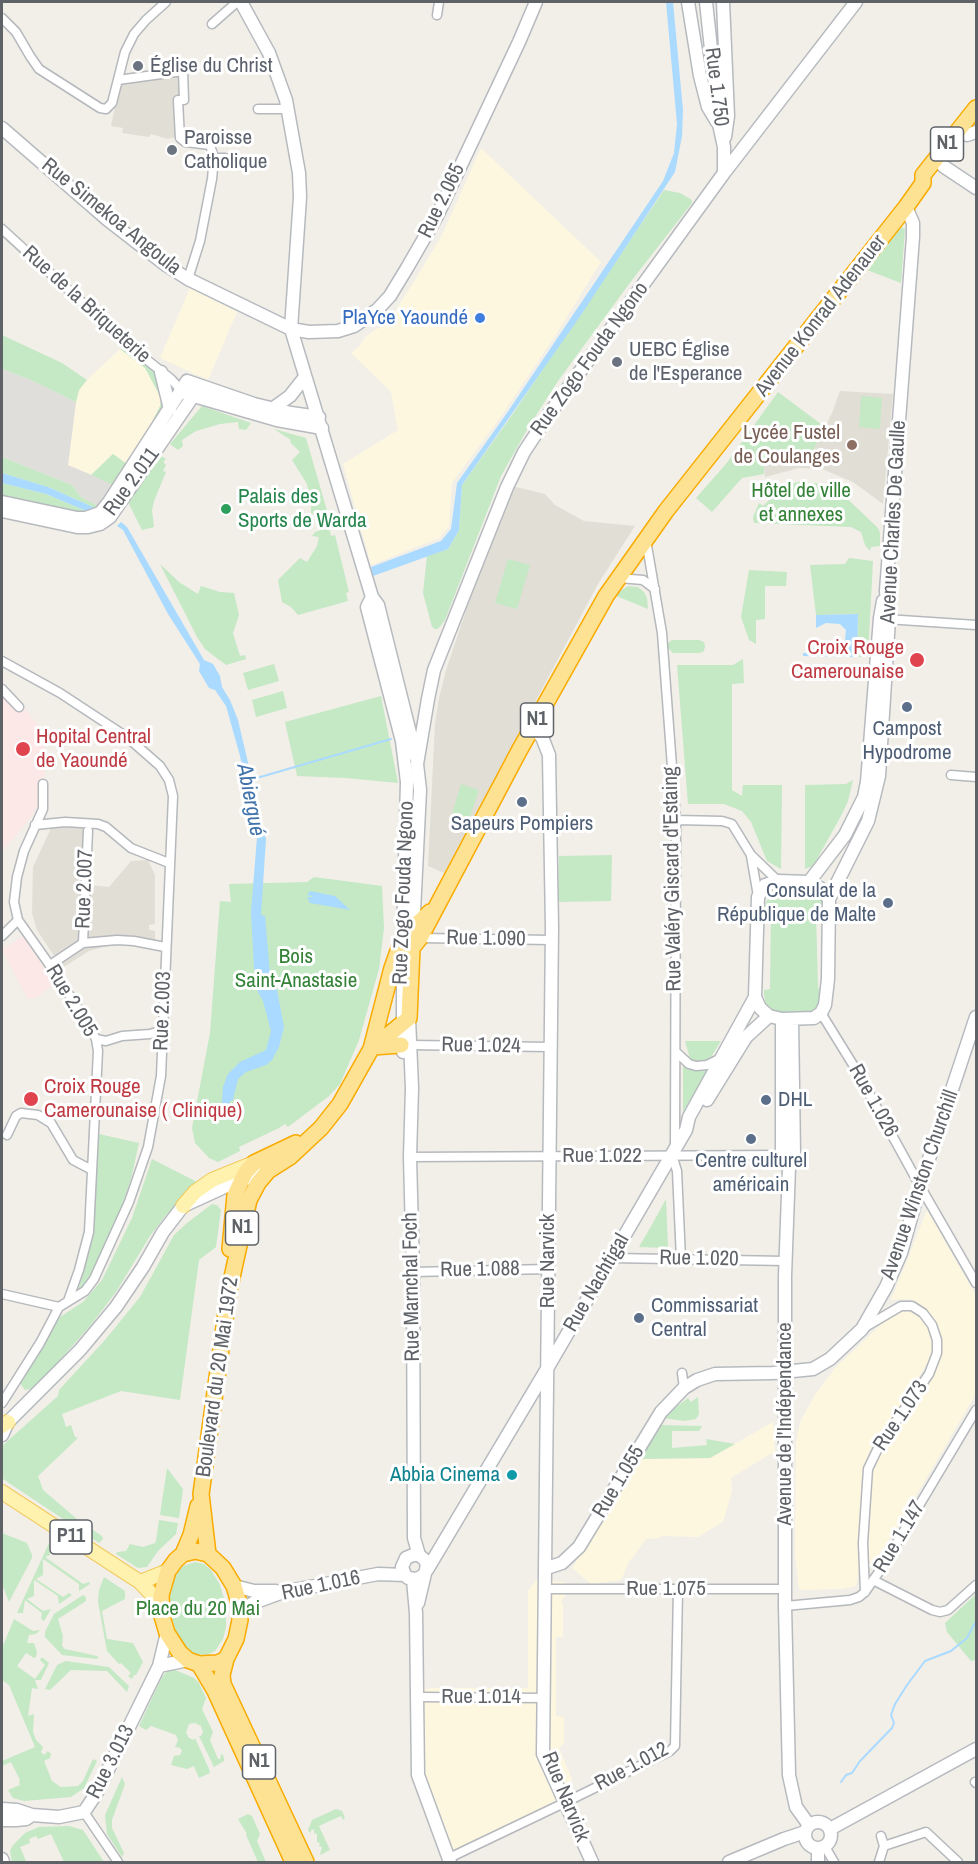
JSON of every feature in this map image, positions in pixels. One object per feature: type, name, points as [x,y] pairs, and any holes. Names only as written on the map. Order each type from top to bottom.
[{"type":"highway","name":"Avenue Konrad Adenauer","points":[[922,183],[931,180],[968,132],[976,108]]},
{"type":"highway","name":"N1","points":[[968,132],[976,121]]},
{"type":"highway","name":"Avenue Konrad Adenauer","points":[[412,937],[437,906],[532,728],[618,578],[906,207],[922,183],[923,175],[968,132]]},
{"type":"highway","name":"N1","points":[[268,1172],[279,1166],[321,1128],[340,1104],[372,1048],[392,968],[412,937]]},
{"type":"highway","points":[[405,1021],[412,937]]},
{"type":"highway","name":"N1","points":[[372,1048],[405,1021]]},
{"type":"highway","points":[[372,1048],[406,1045]]},
{"type":"highway","name":"N1","points":[[229,1291],[233,1208],[235,1195],[245,1173],[255,1163],[321,1128]]},
{"type":"highway","name":"Boulevard du 20 Mai 1972","points":[[208,1554],[201,1494],[229,1291],[245,1211],[258,1183],[268,1172]]},
{"type":"highway","points":[[183,1554],[191,1535],[201,1494]]},
{"type":"highway","points":[[183,1554],[195,1551],[208,1554]]},
{"type":"highway","name":"N1","points":[[183,1554],[168,1571],[163,1586],[161,1604],[167,1633],[173,1645],[193,1662],[214,1690],[293,1863]]},
{"type":"highway","name":"N1","points":[[208,1554],[223,1568],[234,1586],[240,1611],[236,1639],[226,1659],[222,1675],[223,1684],[306,1863]]},
{"type":"highway","points":[[193,1662],[218,1663],[226,1659]]},
{"type":"main road","points":[[239,2],[269,54],[288,110],[299,173],[300,197],[291,329],[372,597],[378,605],[412,763]]},
{"type":"main road","name":"Rue 2.065","points":[[291,329],[309,332],[338,331],[354,326],[377,310],[390,296],[437,216],[536,2]]},
{"type":"main road","points":[[688,2],[700,76],[708,107],[719,124]]},
{"type":"main road","name":"Rue 1.750","points":[[706,2],[719,124],[724,147],[724,173]]},
{"type":"main road","points":[[723,2],[728,116],[724,147]]},
{"type":"main road","name":"Rue Zogo Fouda Ngono","points":[[412,937],[407,782],[434,670],[507,487],[524,452],[547,417],[724,173],[856,2]]},
{"type":"main road","points":[[968,132],[962,120],[976,97]]},
{"type":"main road","name":"Rue Simekoa Angoula","points":[[2,128],[108,220],[166,265],[188,279],[291,329]]},
{"type":"main road","points":[[943,166],[976,188]]},
{"type":"main road","name":"Avenue Charles De Gaulle","points":[[829,899],[868,821],[879,776],[886,591],[913,237],[913,223],[906,207]]},
{"type":"main road","points":[[166,376],[175,413],[207,401]]},
{"type":"main road","points":[[272,409],[290,396],[305,377]]},
{"type":"main road","name":"Rue de la Briqueterie","points":[[184,385],[201,386],[320,422]]},
{"type":"main road","name":"Rue de la Briqueterie","points":[[184,385],[192,397],[277,420],[320,422]]},
{"type":"main road","name":"Rue 2.011","points":[[2,511],[76,527],[100,524],[117,508],[175,413],[184,385]]},
{"type":"main road","name":"Rue 2.011","points":[[2,502],[77,518],[96,515],[109,502],[175,413],[201,386]]},
{"type":"main road","name":"Avenue Charles De Gaulle","points":[[809,882],[845,835],[864,797],[885,619]]},
{"type":"main road","points":[[398,706],[420,704],[428,699]]},
{"type":"main road","name":"Rue Narvick","points":[[532,728],[542,737],[549,754],[552,940],[547,1568],[543,1754],[591,1863]]},
{"type":"main road","name":"Rue Zogo Fouda Ngono","points":[[412,763],[420,790],[412,937]]},
{"type":"main road","points":[[778,881],[809,882],[820,888],[829,899],[828,979],[825,1005],[822,1013],[814,1018],[787,1019],[769,1016],[760,1008],[755,997],[758,897],[765,885],[778,881]]},
{"type":"main road","name":"Rue Nachtigal","points":[[418,1565],[548,1368],[686,1130],[689,1117],[755,997]]},
{"type":"main road","points":[[686,1130],[694,1121],[746,1037],[769,1016]]},
{"type":"main road","name":"Avenue Winston Churchill","points":[[785,1373],[813,1370],[830,1359],[862,1329],[886,1287],[901,1253],[920,1186],[976,1017]]},
{"type":"main road","points":[[787,1019],[788,1159]]},
{"type":"main road","name":"Rue Marnchal Foch","points":[[405,1021],[405,1067],[412,1088],[410,1157],[414,1538],[418,1565]]},
{"type":"main road","name":"Avenue de l'Indépendance","points":[[788,1159],[785,1606],[789,1775],[796,1807],[807,1829]]},
{"type":"main road","points":[[2,1435],[5,1424],[80,1350],[116,1307],[163,1232],[195,1192],[212,1180],[255,1163]]},
{"type":"main road","points":[[183,1206],[268,1172]]},
{"type":"main road","name":"Rue 1.055","points":[[547,1568],[562,1563],[579,1548],[661,1412],[684,1388],[697,1380],[715,1374],[785,1373]]},
{"type":"main road","name":"P11","points":[[2,1492],[140,1582],[161,1604]]},
{"type":"main road","points":[[418,1565],[416,1613],[418,1775],[449,1860]]},
{"type":"main road","name":"Rue 1.016","points":[[240,1611],[253,1603],[283,1592],[418,1565]]},
{"type":"main road","points":[[140,1582],[168,1571]]},
{"type":"main road","points":[[234,1586],[254,1591],[283,1592]]},
{"type":"main road","name":"Rue 3.013","points":[[2,1809],[59,1817],[84,1812],[96,1794],[159,1666],[167,1633]]},
{"type":"main road","points":[[159,1666],[193,1662]]},
{"type":"main road","points":[[830,1829],[974,1753]]},
{"type":"main road","points":[[2,1820],[26,1819],[32,1815]]},
{"type":"main road","points":[[729,1863],[807,1829],[817,1821],[823,1822],[830,1829],[831,1838],[828,1844],[812,1847],[807,1842],[807,1829]]},
{"type":"main road","points":[[818,1863],[821,1847]]},
{"type":"street","points":[[2,18],[16,32],[39,69],[100,108],[106,109],[112,103],[125,52],[134,33],[166,2]]},
{"type":"street","points":[[212,24],[239,2]]},
{"type":"street","points":[[437,15],[439,2]]},
{"type":"street","points":[[118,80],[183,71],[184,100],[178,100],[180,138],[185,142],[210,145],[214,158],[212,179],[200,241],[188,279]]},
{"type":"street","points":[[258,109],[288,110]]},
{"type":"street","points":[[214,158],[233,160]]},
{"type":"street","name":"Rue de la Briqueterie","points":[[2,229],[166,376],[184,385]]},
{"type":"street","name":"Rue Valéry Giscard d'Estaing","points":[[646,539],[662,633],[676,820],[676,1052],[673,1152],[677,1171],[681,1259]]},
{"type":"street","points":[[618,578],[643,580],[655,589]]},
{"type":"street","points":[[885,619],[976,625]]},
{"type":"street","name":"Rue 2.003","points":[[2,662],[60,693],[100,717],[127,737],[160,766],[169,780],[172,796],[161,1076],[148,1147],[129,1202],[94,1279],[85,1291],[59,1307],[40,1344],[2,1404]]},
{"type":"street","points":[[2,689],[19,707]]},
{"type":"street","points":[[951,775],[976,777]]},
{"type":"street","points":[[2,936],[18,920],[14,902],[17,877],[24,850],[43,809],[44,784]]},
{"type":"street","points":[[676,820],[728,822],[751,855],[778,881]]},
{"type":"street","points":[[35,825],[65,822],[98,824],[106,827],[131,848],[169,863]]},
{"type":"street","name":"Rue 2.007","points":[[50,965],[83,944],[88,831]]},
{"type":"street","points":[[751,855],[758,897]]},
{"type":"street","name":"Rue 2.005","points":[[18,920],[50,965],[96,1039],[98,1051],[89,1232],[68,1301]]},
{"type":"street","name":"Rue 1.090","points":[[412,937],[552,940]]},
{"type":"street","points":[[83,944],[117,940],[165,947]]},
{"type":"street","name":"Rue 1.026","points":[[822,1013],[920,1186],[974,1272],[976,1283]]},
{"type":"street","points":[[96,1039],[106,1041],[122,1036],[150,1034],[163,1030]]},
{"type":"street","name":"Rue 1.024","points":[[406,1045],[551,1047]]},
{"type":"street","points":[[676,1052],[689,1064],[696,1066],[707,1065],[723,1056]]},
{"type":"street","points":[[7,1135],[16,1116],[21,1113],[38,1115],[51,1123],[73,1160],[92,1170]]},
{"type":"street","name":"Rue 1.022","points":[[410,1157],[673,1152],[788,1159]]},
{"type":"street","name":"Rue 1.020","points":[[612,1258],[786,1260]]},
{"type":"street","name":"Rue 1.088","points":[[413,1272],[548,1269]]},
{"type":"street","points":[[2,1294],[59,1307]]},
{"type":"street","name":"Rue 1.073","points":[[862,1329],[901,1306],[912,1306],[923,1313],[932,1324],[937,1340],[937,1353],[929,1374],[880,1444],[868,1469],[863,1543],[865,1592]]},
{"type":"street","points":[[682,1373],[684,1388]]},
{"type":"street","name":"Rue 1.147","points":[[785,1606],[850,1600],[865,1592],[976,1410]]},
{"type":"street","points":[[873,1580],[940,1612],[948,1610],[976,1585]]},
{"type":"street","name":"Rue 1.075","points":[[546,1589],[785,1589]]},
{"type":"street","name":"Rue 1.012","points":[[449,1860],[670,1751],[675,1746],[678,1589]]},
{"type":"street","name":"Rue 1.014","points":[[418,1697],[544,1698]]},
{"type":"street","points":[[84,1812],[118,1863]]},
{"type":"street","points":[[879,1863],[882,1841],[926,1832],[957,1863]]},
{"type":"street","points":[[821,1847],[834,1863]]},
{"type":"shaded area","points":[[181,74],[184,98],[176,99],[179,136],[168,139],[151,134],[149,137],[122,133],[123,128],[111,126],[121,80]]},
{"type":"shaded area","points":[[481,148],[601,262],[502,415],[452,483],[449,526],[439,538],[371,565],[343,464],[398,430],[391,392],[351,353],[360,346],[365,337],[389,321],[441,237]]},
{"type":"shaded area","points":[[190,288],[237,312],[208,380],[160,358]]},
{"type":"shaded area","points":[[120,349],[145,368],[161,398],[160,406],[128,465],[113,454],[91,475],[68,466],[76,402],[79,390],[87,380]]},
{"type":"shaded area","points":[[2,369],[76,402],[68,465],[113,484],[113,489],[100,507],[81,497],[72,485],[2,457]]},
{"type":"shaded area","name":"Lycée Fustel de Coulanges","points":[[840,391],[893,394],[883,504],[853,482],[822,469],[799,468],[765,477],[764,466],[811,454],[832,413]]},
{"type":"shaded area","points":[[512,486],[545,494],[555,505],[584,521],[635,526],[598,584],[444,873],[428,866],[435,724],[439,698],[446,670],[480,569]]},
{"type":"shaded area","name":"Hopital Central de Yaoundé","points":[[2,680],[42,730],[46,768],[35,812],[2,852]]},
{"type":"shaded area","points":[[74,825],[93,829],[89,885],[109,887],[131,861],[148,860],[155,875],[155,924],[149,925],[149,930],[155,931],[155,944],[122,942],[89,951],[62,968],[37,930],[32,913],[33,867],[52,826]]},
{"type":"shaded area","points":[[23,936],[54,984],[34,999],[27,998],[2,950]]},
{"type":"shaded area","points":[[927,1210],[976,1296],[976,1394],[892,1536],[870,1567],[868,1559],[870,1503],[872,1474],[876,1458],[940,1355],[941,1339],[938,1326],[930,1313],[910,1299],[891,1300]]},
{"type":"shaded area","points":[[902,1309],[921,1315],[931,1331],[933,1354],[902,1404],[874,1441],[867,1457],[861,1484],[862,1555],[856,1586],[842,1589],[799,1590],[795,1554],[796,1443],[800,1422],[815,1395],[835,1368],[889,1317]]},
{"type":"shaded area","points":[[773,1422],[775,1454],[770,1454],[731,1478],[732,1491],[723,1522],[698,1537],[661,1536],[661,1538],[646,1539],[629,1562],[621,1580],[591,1584],[572,1568],[641,1459],[710,1458]]},
{"type":"shaded area","points":[[536,1580],[564,1582],[565,1596],[561,1602],[563,1603],[563,1637],[556,1637],[556,1716],[564,1717],[564,1743],[559,1748],[572,1779],[566,1798],[561,1809],[445,1862],[423,1811],[417,1780],[411,1693],[431,1688],[528,1688],[528,1591]]},
{"type":"green space","points":[[664,190],[680,193],[692,200],[692,203],[558,381],[528,428],[501,476],[445,620],[438,629],[435,629],[432,627],[423,593],[427,556],[448,549],[459,530],[462,485]]},
{"type":"green space","points":[[901,227],[905,229],[901,283],[867,270]]},
{"type":"green space","points":[[2,335],[62,363],[87,380],[79,390],[76,402],[2,369]]},
{"type":"green space","points":[[132,348],[181,390],[102,511],[48,487],[2,473],[2,457],[72,485],[81,497],[100,507],[113,489],[113,485],[91,475],[113,454],[127,464],[139,448],[160,406],[161,398],[145,368],[120,349]]},
{"type":"green space","points":[[778,392],[825,427],[811,454],[764,466],[764,474],[742,478],[712,512],[696,498],[726,464]]},
{"type":"green space","points":[[861,396],[882,398],[880,429],[859,427]]},
{"type":"green space","points":[[202,406],[251,423],[246,430],[239,429],[238,422],[220,424],[196,431],[182,440],[183,446],[178,450],[170,444]]},
{"type":"green space","points":[[274,429],[306,438],[328,514],[318,516],[311,513],[307,484],[292,460],[300,452],[290,442],[291,440]]},
{"type":"green space","points":[[161,456],[166,459],[163,462],[166,465],[163,471],[166,472],[152,510],[154,527],[142,530],[128,502]]},
{"type":"green space","name":"Hôtel de ville et annexes","points":[[799,482],[825,484],[837,489],[878,528],[880,546],[871,547],[870,551],[865,545],[861,532],[851,527],[754,523],[753,517],[759,503],[763,506],[784,485]]},
{"type":"green space","points":[[2,483],[46,494],[96,515],[2,502]]},
{"type":"green space","points":[[329,527],[331,536],[335,535],[349,592],[346,593],[348,601],[298,615],[282,602],[278,580],[300,558],[307,562],[317,546],[319,537],[312,536],[315,532]]},
{"type":"green space","points":[[849,558],[873,561],[868,657],[857,657],[858,614],[816,615],[810,565],[845,564]]},
{"type":"green space","points":[[508,559],[530,565],[517,609],[495,603]]},
{"type":"green space","points":[[160,564],[179,582],[198,594],[201,586],[220,592],[234,593],[239,615],[233,633],[240,656],[245,655],[246,659],[226,665],[205,649]]},
{"type":"green space","points":[[749,570],[787,572],[786,586],[765,586],[765,619],[756,620],[756,644],[749,640],[741,617]]},
{"type":"green space","points":[[628,586],[638,587],[644,592],[648,609],[614,595]]},
{"type":"green space","points":[[672,640],[699,640],[704,642],[704,651],[673,653],[667,647]]},
{"type":"green space","points":[[743,659],[744,683],[732,684],[732,790],[742,796],[743,785],[782,785],[781,869],[767,861],[751,822],[742,811],[724,804],[688,804],[677,665],[733,665]]},
{"type":"green space","points":[[274,664],[279,681],[248,690],[243,673]]},
{"type":"green space","points":[[283,691],[287,708],[256,717],[252,700]]},
{"type":"green space","points":[[381,696],[398,783],[297,776],[285,722]]},
{"type":"green space","points":[[853,780],[848,801],[841,816],[813,866],[805,869],[805,785],[846,784]]},
{"type":"green space","points":[[461,784],[479,790],[468,823],[451,817]]},
{"type":"green space","points":[[612,855],[611,901],[558,902],[559,856]]},
{"type":"green space","name":"Bois Saint-Anastasie","points":[[314,877],[382,886],[384,928],[379,969],[359,1040],[340,1084],[329,1096],[288,1127],[285,1124],[239,1147],[240,1151],[218,1162],[209,1158],[195,1143],[192,1128],[210,1033],[220,901],[231,902],[229,884],[307,882]]},
{"type":"green space","points":[[781,889],[811,889],[818,892],[822,903],[823,911],[816,912],[818,988],[822,989],[820,1005],[811,1012],[779,1013],[766,1004],[764,990],[770,989],[771,912],[765,912],[765,905],[771,892]]},
{"type":"green space","points":[[685,1041],[721,1041],[711,1057],[701,1062],[694,1062],[690,1059]]},
{"type":"green space","points":[[683,1063],[694,1071],[702,1071],[710,1067],[683,1112]]},
{"type":"green space","points":[[99,1134],[139,1143],[131,1179],[114,1229],[84,1287],[78,1291],[93,1238]]},
{"type":"green space","points":[[152,1159],[199,1183],[166,1215],[150,1236],[116,1292],[90,1326],[35,1388],[25,1390],[20,1383],[60,1317],[83,1302],[102,1280],[132,1218]]},
{"type":"green space","points":[[666,1199],[668,1248],[639,1247],[654,1221]]},
{"type":"green space","points":[[212,1204],[217,1205],[221,1210],[216,1247],[199,1260],[180,1400],[121,1391],[62,1414],[66,1427],[71,1425],[75,1437],[78,1438],[38,1476],[43,1490],[77,1519],[102,1536],[103,1539],[99,1543],[3,1479],[2,1446],[58,1396],[59,1390],[105,1340],[140,1297],[174,1235]]},
{"type":"green space","points":[[698,1397],[699,1414],[696,1419],[684,1421],[664,1418],[688,1398],[691,1402]]},
{"type":"green space","points":[[660,1425],[702,1426],[699,1431],[672,1431],[672,1448],[707,1445],[706,1439],[735,1444],[710,1458],[641,1459]]},
{"type":"green space","points":[[167,1468],[183,1489],[179,1518],[160,1515]]},
{"type":"green space","points":[[159,1520],[178,1523],[176,1534],[158,1551],[147,1567],[138,1568],[116,1554],[126,1551],[130,1544],[143,1547],[155,1543]]},
{"type":"green space","points":[[2,1533],[27,1543],[32,1555],[9,1602],[2,1584]]},
{"type":"green space","points":[[49,1543],[50,1555],[45,1557],[83,1584],[89,1582],[90,1584],[79,1591],[79,1584],[43,1559],[43,1575],[36,1579],[63,1597],[69,1593],[72,1595],[59,1604],[58,1596],[34,1580],[34,1596],[27,1599],[43,1611],[51,1609],[44,1621],[41,1619],[42,1613],[25,1600],[23,1613],[17,1613]]},
{"type":"green space","name":"Place du 20 Mai","points":[[195,1562],[204,1564],[211,1570],[220,1585],[226,1605],[226,1627],[223,1639],[215,1651],[207,1655],[194,1654],[185,1646],[175,1630],[170,1607],[170,1594],[175,1575],[183,1566]]},
{"type":"green space","points":[[104,1577],[125,1591],[125,1599],[102,1611],[107,1639],[133,1643],[143,1662],[132,1679],[128,1676],[131,1673],[107,1651],[98,1602],[99,1590]]},
{"type":"green space","points":[[976,1594],[976,1660],[971,1661],[947,1632],[945,1623]]},
{"type":"green space","points":[[83,1595],[86,1601],[58,1619],[63,1636],[62,1646],[65,1649],[97,1656],[97,1659],[62,1655],[45,1637],[45,1632],[54,1614]]},
{"type":"green space","points":[[14,1619],[33,1631],[40,1630],[36,1634],[29,1635],[27,1643],[34,1643],[36,1657],[26,1653],[17,1666],[35,1679],[45,1665],[40,1660],[42,1657],[49,1663],[41,1680],[35,1680],[38,1689],[32,1688],[28,1716],[34,1714],[33,1732],[36,1740],[43,1747],[41,1752],[44,1755],[48,1751],[51,1754],[50,1758],[44,1761],[52,1781],[61,1787],[78,1786],[83,1781],[93,1759],[97,1761],[84,1788],[71,1797],[24,1801],[13,1798],[8,1790],[20,1785],[20,1780],[11,1762],[2,1766],[2,1761],[35,1747],[9,1685],[2,1680],[2,1648]]},
{"type":"green space","points":[[66,1661],[109,1667],[129,1686],[127,1692],[107,1671],[71,1670],[50,1690],[45,1689],[57,1665]]},
{"type":"green space","points":[[168,1670],[175,1670],[194,1678],[199,1683],[206,1698],[202,1709],[213,1732],[210,1740],[218,1759],[222,1753],[224,1758],[224,1761],[214,1767],[199,1736],[203,1732],[201,1726],[195,1723],[189,1724],[186,1733],[189,1738],[194,1740],[195,1738],[210,1773],[199,1778],[194,1766],[187,1769],[171,1765],[174,1756],[180,1755],[182,1751],[175,1747],[178,1740],[176,1735],[151,1726],[146,1730],[139,1726],[162,1677]]},
{"type":"green space","points":[[122,1777],[125,1784],[112,1820],[112,1828],[124,1853],[122,1857],[107,1834],[105,1815]]},
{"type":"green space","points":[[336,1809],[342,1811],[345,1818],[343,1820],[341,1816],[319,1826],[330,1850],[320,1855],[322,1847],[317,1842],[317,1834],[312,1829],[310,1833],[308,1830],[312,1820]]},
{"type":"green space","points":[[248,1814],[252,1816],[260,1834],[257,1841],[266,1862],[258,1862],[247,1834],[238,1819]]},
{"type":"green space","points":[[69,1826],[83,1830],[104,1862],[64,1862],[51,1834],[38,1839],[36,1836],[29,1839],[30,1843],[20,1847],[26,1861],[12,1862],[10,1851],[13,1845],[25,1833],[39,1827]]},
{"type":"water","points":[[666,2],[673,2],[683,110],[682,136],[675,172],[581,315],[462,485],[459,530],[448,549],[373,576],[371,567],[441,541],[451,529],[457,483],[507,413],[663,181],[674,153],[677,124]]},
{"type":"water","points":[[2,473],[48,487],[102,511],[96,515],[46,494],[2,483]]},
{"type":"water","name":"Abiergué","points":[[121,522],[127,527],[204,660],[213,664],[220,676],[222,687],[238,720],[266,839],[261,915],[265,916],[270,974],[277,990],[284,1027],[279,1047],[272,1060],[266,1065],[246,1072],[238,1079],[233,1100],[230,1101],[228,1120],[221,1119],[223,1087],[228,1074],[240,1062],[266,1050],[271,1031],[263,1001],[255,986],[251,912],[257,837],[240,756],[226,706],[215,690],[209,688],[199,671],[200,664],[168,614],[123,530],[117,526]]},
{"type":"water","points":[[858,614],[857,657],[803,656],[803,653],[809,653],[809,649],[816,648],[816,638],[829,646],[838,645],[845,640],[846,630],[840,624],[826,623],[816,628],[816,615]]},
{"type":"water","points":[[310,891],[335,896],[350,910],[310,903],[307,897],[312,896],[307,895]]},
{"type":"waterway","name":"Abiergué","points":[[250,780],[391,739]]},
{"type":"waterway","points":[[841,1782],[846,1775],[852,1773],[860,1761],[892,1728],[894,1723],[891,1715],[895,1704],[925,1661],[951,1651],[967,1638],[976,1621]]},
{"type":"place","name":"Église du Christ","points":[[138,66]]},
{"type":"place","name":"Paroisse Catholique","points":[[172,150]]},
{"type":"place","name":"PlaYce Yaoundé","points":[[480,318]]},
{"type":"place","name":"UEBC Église de l'Esperance","points":[[617,362]]},
{"type":"place","name":"Lycée Fustel de Coulanges","points":[[852,445]]},
{"type":"place","name":"Palais des Sports de Warda","points":[[226,509]]},
{"type":"place","name":"Croix Rouge Camerounaise","points":[[917,660]]},
{"type":"place","name":"Campost Hypodrome","points":[[907,707]]},
{"type":"place","name":"Hopital Central de Yaoundé","points":[[23,749]]},
{"type":"place","name":"Sapeurs Pompiers","points":[[522,802]]},
{"type":"place","name":"Consulat de la République de Malte","points":[[888,903]]},
{"type":"place","name":"Croix Rouge Camerounaise ( Clinique)","points":[[31,1099]]},
{"type":"place","name":"DHL","points":[[766,1100]]},
{"type":"place","name":"Centre culturel américain","points":[[751,1139]]},
{"type":"place","name":"Commissariat Central","points":[[639,1318]]},
{"type":"place","name":"Abbia Cinema","points":[[512,1475]]}]
